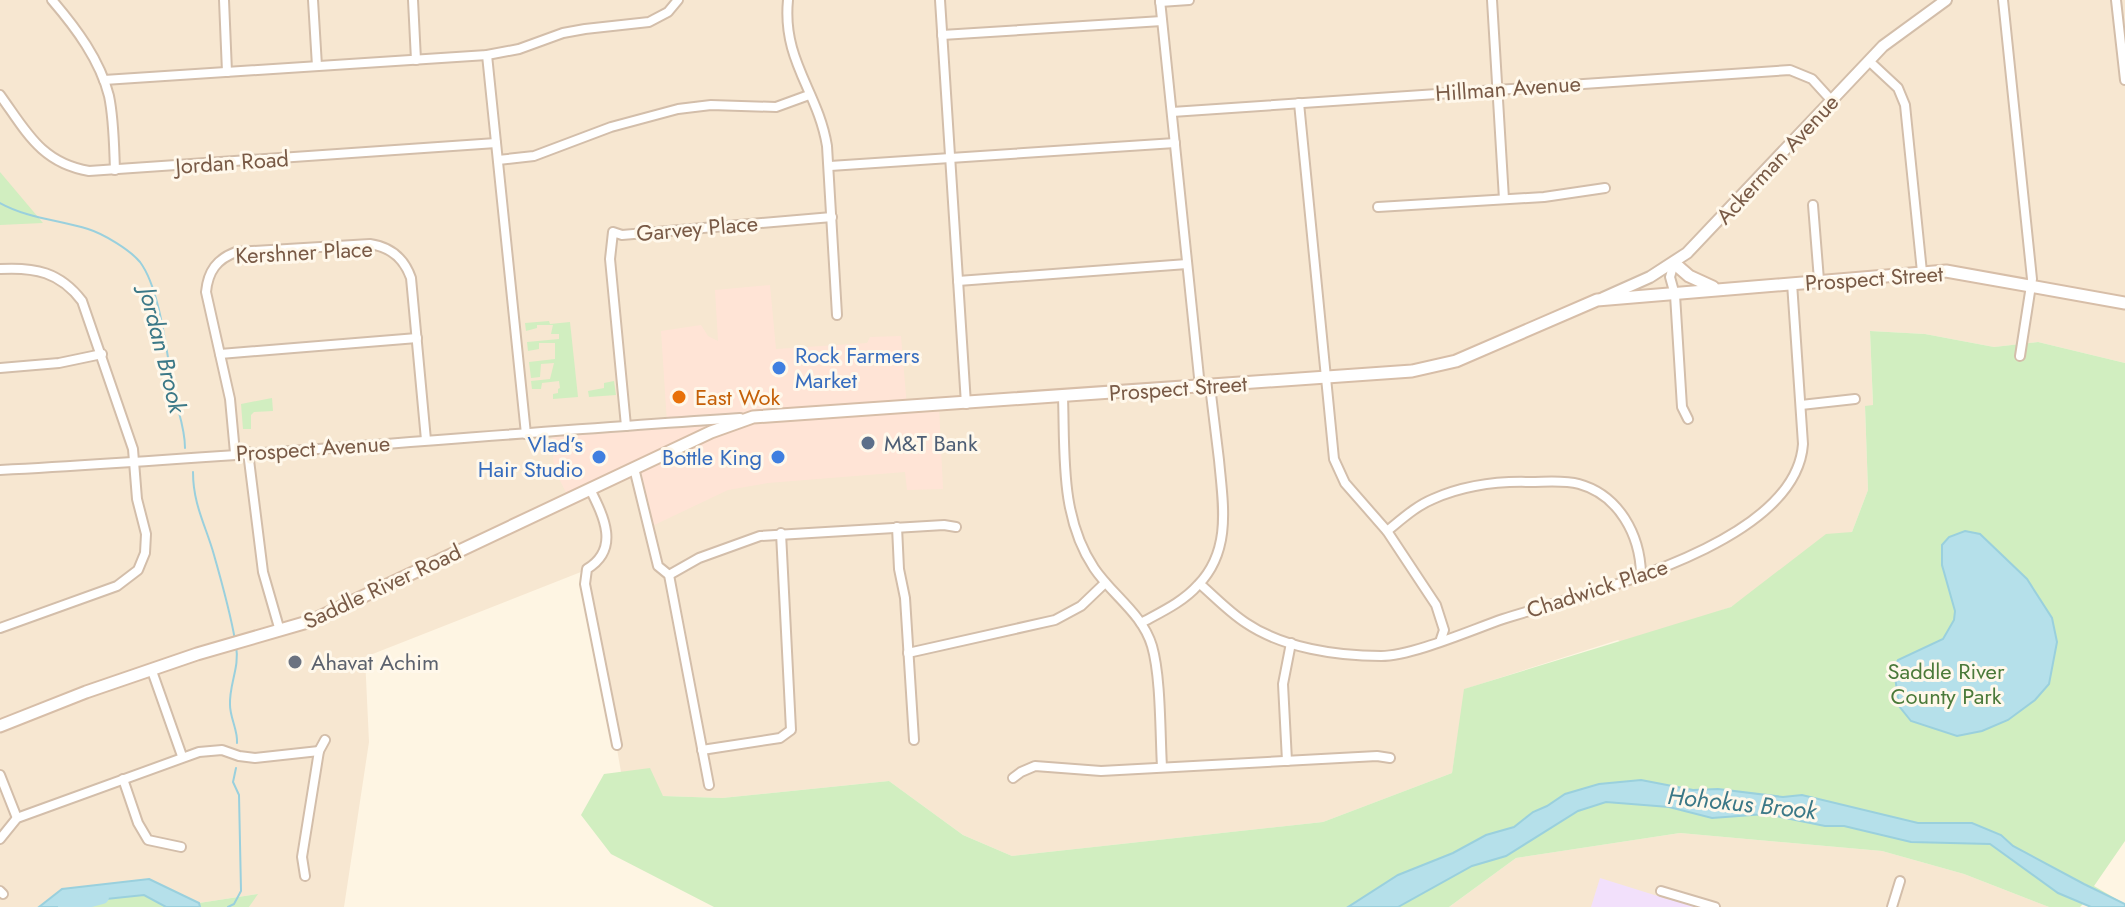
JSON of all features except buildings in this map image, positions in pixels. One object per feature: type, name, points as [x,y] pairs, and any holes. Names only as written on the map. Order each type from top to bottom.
[{"type":"main road","points":[[1674,263],[1701,283],[1717,289]]},
{"type":"main road","name":"Prospect Street","points":[[753,417],[1063,397],[1436,367],[1597,300],[1819,280],[1946,271],[2125,303]]},
{"type":"main road","name":"Saddle River Road","points":[[0,726],[86,692],[311,621],[711,432],[753,417]]},
{"type":"street","points":[[224,0],[227,72]]},
{"type":"street","points":[[313,0],[317,66]]},
{"type":"street","points":[[413,0],[416,60]]},
{"type":"street","points":[[104,80],[487,55],[519,49],[563,33],[649,22],[668,12],[678,0]]},
{"type":"street","points":[[788,0],[791,48],[824,127],[830,166],[837,315]]},
{"type":"street","points":[[940,0],[966,404]]},
{"type":"street","points":[[1141,623],[1176,603],[1200,584],[1217,556],[1224,528],[1187,264],[1160,1],[1189,0]]},
{"type":"street","points":[[1492,0],[1504,199]]},
{"type":"street","name":"Ackerman Avenue","points":[[1597,300],[1650,277],[1674,263],[1699,242],[1883,46],[1945,0]]},
{"type":"street","points":[[2003,0],[2031,285],[2020,356]]},
{"type":"street","points":[[2116,0],[2125,80]]},
{"type":"street","points":[[56,2],[92,55],[104,80],[111,112],[115,170]]},
{"type":"street","points":[[942,35],[1162,21]]},
{"type":"street","points":[[487,55],[526,434]]},
{"type":"street","points":[[1869,61],[1898,88],[1905,105],[1922,272]]},
{"type":"street","name":"Hillman Avenue","points":[[1172,112],[1790,70],[1812,79],[1832,101]]},
{"type":"street","name":"Jordan Road","points":[[0,95],[34,142],[52,158],[75,168],[115,170],[496,143]]},
{"type":"street","points":[[498,160],[534,156],[611,127],[678,109],[724,105],[776,107],[809,95]]},
{"type":"street","points":[[1299,103],[1332,446],[1345,483],[1387,531],[1436,605],[1444,630],[1441,639]]},
{"type":"street","points":[[830,166],[1175,143]]},
{"type":"street","points":[[1378,207],[1544,197],[1605,188]]},
{"type":"street","points":[[1813,205],[1819,280]]},
{"type":"street","name":"Garvey Place","points":[[626,426],[610,259],[613,232],[622,235],[832,217]]},
{"type":"street","name":"Kershner Place","points":[[235,453],[230,399],[206,292],[207,282],[219,260],[236,252],[370,244],[390,250],[404,262],[411,278],[426,440]]},
{"type":"street","points":[[1674,263],[1682,276],[1675,295],[1682,407],[1688,419]]},
{"type":"street","points":[[958,281],[1187,264]]},
{"type":"street","points":[[0,269],[46,272],[67,284],[87,311],[133,449],[137,499],[146,534],[145,553],[138,570],[117,586],[0,628]]},
{"type":"street","name":"Chadwick Place","points":[[1200,584],[1245,623],[1267,635],[1328,650],[1389,655],[1677,562],[1715,544],[1760,515],[1783,495],[1796,476],[1803,454],[1792,283]]},
{"type":"street","points":[[220,354],[417,338]]},
{"type":"street","points":[[0,368],[59,363],[102,354]]},
{"type":"street","points":[[1063,397],[1069,508],[1086,555],[1105,583],[1141,623],[1155,658],[1162,767]]},
{"type":"street","points":[[1801,405],[1855,399]]},
{"type":"street","name":"Prospect Street","points":[[626,426],[753,417]]},
{"type":"street","name":"Prospect Avenue","points":[[0,470],[626,426]]},
{"type":"street","points":[[248,452],[263,572],[280,631]]},
{"type":"street","points":[[634,468],[658,566],[669,575],[709,785]]},
{"type":"street","points":[[1387,531],[1431,499],[1473,486],[1504,481],[1571,482],[1602,494],[1621,510],[1630,528],[1641,574]]},
{"type":"street","points":[[590,489],[605,520],[607,541],[598,561],[587,569],[585,584],[617,745]]},
{"type":"street","points":[[669,575],[699,558],[743,540],[781,533],[944,525],[956,527]]},
{"type":"street","points":[[897,527],[914,740]]},
{"type":"street","points":[[702,750],[780,738],[791,730],[781,533]]},
{"type":"street","points":[[908,653],[1055,620],[1081,606],[1105,583]]},
{"type":"street","points":[[1287,761],[1283,684],[1291,643]]},
{"type":"street","points":[[152,671],[182,756]]},
{"type":"street","points":[[305,876],[302,857],[319,751],[325,740]]},
{"type":"street","points":[[0,839],[17,818],[182,756],[211,749],[255,758],[319,751]]},
{"type":"street","points":[[1013,778],[1035,766],[1101,771],[1377,756],[1390,758]]},
{"type":"street","points":[[0,775],[17,818]]},
{"type":"street","points":[[123,779],[138,823],[148,840],[181,847]]},
{"type":"street","points":[[1892,907],[1900,881]]},
{"type":"street","points":[[1661,891],[1715,907]]},
{"type":"shaded area","points":[[0,0],[2125,0],[2125,363],[2038,342],[1994,347],[1925,334],[1870,331],[1873,406],[1865,407],[1868,490],[1852,532],[1778,574],[1731,607],[1624,644],[1618,640],[1465,689],[1452,773],[1323,822],[1012,856],[963,835],[889,781],[722,798],[663,796],[621,772],[586,570],[365,657],[369,742],[344,907],[249,907],[257,894],[199,903],[149,879],[62,889],[39,907],[0,907]]},
{"type":"shaded area","points":[[770,285],[776,349],[867,343],[870,337],[901,336],[907,407],[939,406],[943,489],[907,490],[905,472],[768,483],[728,490],[648,528],[634,469],[569,499],[554,468],[551,432],[667,423],[661,331],[701,325],[708,336],[718,341],[715,290]]},
{"type":"shaded area","points":[[1680,833],[1882,851],[1964,874],[2049,907],[1449,907],[1516,858]]},
{"type":"shaded area","points":[[1600,878],[1664,898],[1698,907],[1591,907]]},
{"type":"green space","points":[[0,172],[43,223],[0,225]]},
{"type":"green space","points":[[549,321],[550,324],[570,322],[578,397],[553,399],[553,394],[558,393],[560,388],[559,381],[542,383],[541,389],[532,389],[531,381],[550,379],[554,363],[541,364],[540,377],[531,378],[529,362],[555,359],[555,343],[539,343],[539,349],[528,351],[527,342],[559,339],[559,334],[551,334],[553,325],[537,325],[537,328],[526,331],[525,323]]},
{"type":"green space","name":"Saddle River County Park","points":[[1870,331],[1925,334],[1994,347],[2038,342],[2125,363],[2125,841],[2094,886],[2125,904],[2125,907],[2091,907],[2083,904],[2080,907],[2049,907],[1964,874],[1882,851],[1680,833],[1516,858],[1449,907],[714,907],[611,854],[581,815],[604,774],[650,768],[663,796],[722,798],[889,781],[963,835],[1012,856],[1323,822],[1452,773],[1464,689],[1731,607],[1826,534],[1852,532],[1868,490],[1865,406],[1873,405]]},
{"type":"green space","points":[[614,381],[616,395],[589,397],[588,391],[604,388],[604,383]]},
{"type":"green space","points":[[272,398],[273,411],[254,412],[251,415],[251,429],[243,429],[241,404]]},
{"type":"green space","points":[[149,879],[199,903],[258,894],[249,907],[39,907],[62,889]]},
{"type":"water","points":[[1965,531],[1980,534],[2027,579],[2052,618],[2057,642],[2049,684],[2035,700],[2008,720],[1982,731],[1957,736],[1911,721],[1899,706],[1894,669],[1898,660],[1943,639],[1954,620],[1955,611],[1942,565],[1942,545],[1949,537]]},
{"type":"water","name":"Hohokus Brook","points":[[1641,780],[1693,790],[1718,789],[1783,797],[1802,795],[1918,823],[1972,823],[2001,835],[2013,846],[2125,904],[2125,907],[2091,907],[2058,893],[1990,844],[1911,842],[1844,826],[1825,826],[1766,814],[1712,818],[1669,807],[1606,802],[1578,811],[1506,856],[1472,866],[1398,907],[1348,907],[1398,875],[1453,853],[1486,835],[1514,827],[1565,794],[1599,784]]},
{"type":"water","points":[[149,879],[199,903],[200,907],[166,907],[144,895],[87,901],[77,899],[67,907],[39,907],[62,889]]},
{"type":"waterway","name":"Jordan Brook","points":[[0,203],[94,231],[109,238],[140,262],[158,307],[185,448]]},
{"type":"waterway","name":"Jordan Brook","points":[[193,472],[198,505],[220,576],[235,640]]},
{"type":"waterway","name":"Jordan Brook","points":[[236,646],[237,661],[230,705],[237,743]]},
{"type":"waterway","name":"Jordan Brook","points":[[228,907],[234,904],[241,891],[239,795],[233,782],[236,768]]},
{"type":"waterway","points":[[65,907],[102,897]]},
{"type":"place","name":"Rock Farmers Market","points":[[779,368]]},
{"type":"place","name":"East Wok","points":[[679,397]]},
{"type":"place","name":"M&T Bank","points":[[868,443]]},
{"type":"place","name":"Vlad’s Hair Studio","points":[[599,457]]},
{"type":"place","name":"Bottle King","points":[[778,457]]},
{"type":"place","name":"Ahavat Achim","points":[[295,662]]}]
